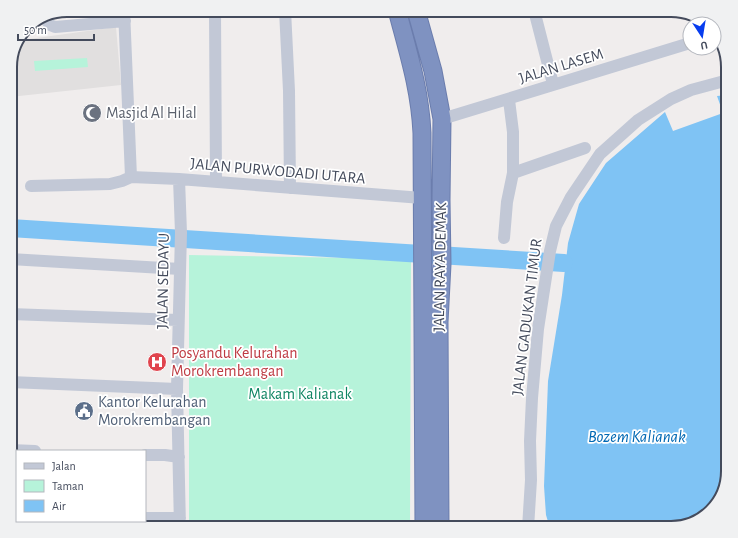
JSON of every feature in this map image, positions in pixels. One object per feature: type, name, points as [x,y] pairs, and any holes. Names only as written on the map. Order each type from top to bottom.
[{"type":"highway","name":"JALAN RAYA DEMAK","points":[[398,17],[415,76],[421,107],[422,263],[431,339],[440,521]]},
{"type":"highway","name":"JALAN RAYA DEMAK","points":[[418,17],[433,71],[442,119],[442,264],[431,339],[424,521]]},
{"type":"street","points":[[47,21],[50,25],[55,27],[112,17]]},
{"type":"street","points":[[30,186],[110,184],[122,182],[131,177],[124,17]]},
{"type":"street","points":[[214,17],[216,182]]},
{"type":"street","points":[[285,17],[289,91],[290,188]]},
{"type":"street","points":[[536,17],[553,84]]},
{"type":"street","name":"JALAN LASEM","points":[[442,119],[509,100],[553,84],[682,45]]},
{"type":"street","name":"JALAN GADUKAN TIMUR","points":[[528,521],[531,480],[530,441],[532,398],[538,329],[550,251],[556,226],[571,197],[600,154],[638,120],[670,99],[691,90],[721,82]]},
{"type":"street","points":[[504,238],[507,202],[513,173],[513,132],[509,100]]},
{"type":"street","points":[[513,173],[585,148]]},
{"type":"street","name":"JALAN PURWODADI UTARA","points":[[131,177],[180,179],[422,198]]},
{"type":"street","name":"JALAN SEDAYU","points":[[180,179],[181,233],[177,389],[180,521]]},
{"type":"street","points":[[17,259],[180,269]]},
{"type":"street","points":[[17,314],[178,320]]},
{"type":"street","points":[[17,382],[177,389]]},
{"type":"street","points":[[146,455],[179,457]]},
{"type":"street","points":[[146,518],[166,521]]},
{"type":"shaded area","points":[[116,27],[121,85],[17,96],[17,64],[25,40]]},
{"type":"green space","points":[[87,58],[88,67],[35,71],[34,61]]},
{"type":"green space","name":"Makam Kalianak","points":[[189,255],[411,259],[410,521],[189,521]]},
{"type":"water","name":"Bozem Kalianak","points":[[717,96],[721,96],[721,107]]},
{"type":"water","name":"Bozem Kalianak","points":[[665,112],[673,131],[721,114],[721,477],[718,487],[711,501],[699,513],[680,520],[548,521],[544,486],[548,381],[562,295],[568,243],[579,204],[606,163]]},
{"type":"waterway","points":[[17,228],[564,263]]},
{"type":"place","name":"Masjid Al Hilal","points":[[92,113]]},
{"type":"place","name":"Posyandu Kelurahan Morokrembangan","points":[[157,362]]},
{"type":"place","name":"Kantor Kelurahan Morokrembangan","points":[[84,411]]}]
